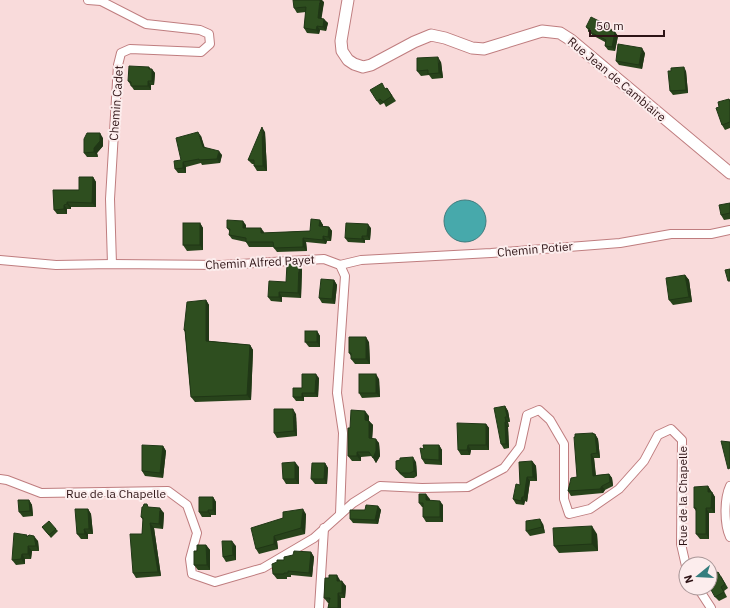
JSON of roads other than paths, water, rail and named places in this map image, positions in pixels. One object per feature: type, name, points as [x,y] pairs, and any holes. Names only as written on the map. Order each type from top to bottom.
[{"type":"main road","name":"Rue Jean de Cambiaire","points":[[348,0],[341,41],[342,51],[348,60],[362,68],[431,35],[445,38],[472,48],[484,49],[542,31],[560,33],[571,40],[730,173]]},
{"type":"street","name":"Chemin Cadet","points":[[88,0],[101,1],[146,24],[200,30],[209,34],[210,44],[200,52],[130,49],[121,53],[118,65],[110,199],[112,264]]},
{"type":"street","name":"Chemin Potier","points":[[340,264],[361,260],[491,253],[620,243],[671,234],[711,234],[730,230]]},
{"type":"street","name":"Chemin Alfred Payet","points":[[0,260],[56,265],[222,265],[324,259],[340,264]]},
{"type":"street","points":[[340,264],[345,276],[337,393],[343,433],[340,514]]},
{"type":"street","name":"Rue de la Chapelle","points":[[0,479],[7,480],[41,493],[168,491],[187,505],[197,533],[190,559],[192,574],[215,582],[263,568],[314,538],[353,503],[380,486],[422,488],[468,487],[504,468],[520,447],[527,415],[539,410],[550,420],[564,444],[564,499],[569,514],[590,509],[619,489],[644,460],[658,435],[671,429],[682,440],[681,544],[684,556]]},
{"type":"street","points":[[730,486],[726,494],[726,529],[730,537]]},
{"type":"street","points":[[319,608],[324,528]]},
{"type":"street","points":[[703,596],[711,608]]},
{"type":"water","points":[[461,200],[469,200],[480,206],[486,217],[486,225],[480,236],[469,242],[461,242],[450,236],[444,225],[444,217],[450,206]]}]
